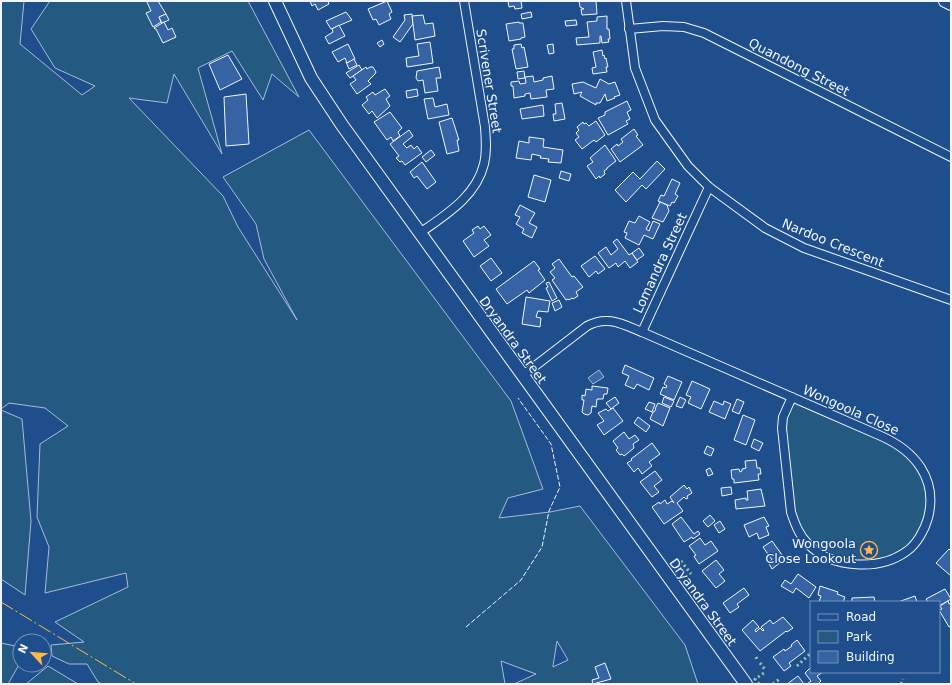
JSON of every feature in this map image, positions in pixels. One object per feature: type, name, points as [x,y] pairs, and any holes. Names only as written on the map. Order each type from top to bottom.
[{"type":"street","name":"Dryandra Street","points":[[275,1],[311,78],[342,125],[746,684]]},
{"type":"street","name":"Scrivener Street","points":[[420,233],[460,203],[478,180],[484,165],[486,146],[485,127],[464,1]]},
{"type":"street","name":"Nardoo Crescent","points":[[626,1],[635,68],[655,120],[688,166],[710,187],[765,228],[804,248],[951,300]]},
{"type":"street","points":[[945,1],[951,4]]},
{"type":"street","name":"Quandong Street","points":[[629,30],[663,26],[684,27],[704,33],[951,157]]},
{"type":"street","name":"Lomandra Street","points":[[522,376],[587,326],[596,321],[607,320],[642,332],[710,187]]},
{"type":"street","name":"Wongoola Close","points":[[642,332],[792,397],[891,440],[905,450],[918,462],[924,473],[928,484],[930,497],[930,510],[926,524],[918,538],[908,550],[895,558],[880,563],[866,565],[854,564],[830,558],[818,552],[808,544],[800,534],[791,512],[782,428],[783,417],[792,397]]},
{"type":"green space","points":[[1,1],[24,1],[20,44],[82,95],[95,86],[55,68],[31,29],[50,1],[248,1],[299,97],[272,74],[263,100],[232,51],[198,68],[222,154],[174,74],[167,103],[129,98],[223,196],[238,227],[297,320],[264,259],[256,224],[223,177],[309,130],[511,401],[543,489],[508,498],[499,518],[550,512],[580,506],[685,645],[698,684],[514,684],[536,674],[501,661],[505,684],[102,684],[98,682],[87,664],[69,664],[52,656],[52,645],[84,642],[55,622],[128,587],[126,573],[45,593],[49,547],[37,517],[40,444],[68,426],[45,408],[9,403],[1,409]],"holes":[[[557,641],[568,660],[553,667]]]},
{"type":"green space","points":[[792,397],[891,440],[924,473],[930,510],[908,551],[866,565],[818,552],[795,524],[782,428]]},
{"type":"green space","points":[[1,410],[22,419],[31,521],[25,595],[1,579]]},
{"type":"green space","points":[[1,643],[12,645],[12,673],[14,673],[8,684],[1,684]]},
{"type":"green space","points":[[52,668],[78,684],[26,684],[39,673],[52,673]]},
{"type":"shaded area","points":[[599,370],[604,377],[593,384],[588,378]]},
{"type":"building","points":[[158,1],[166,14],[159,17],[161,22],[153,27],[146,13],[151,11],[147,2]]},
{"type":"building","points":[[310,1],[328,1],[329,4],[318,10],[315,4],[312,6]]},
{"type":"building","points":[[387,1],[392,12],[389,14],[391,19],[379,25],[376,19],[373,20],[368,9]]},
{"type":"building","points":[[508,1],[521,1],[522,8],[515,9],[514,6],[509,7]]},
{"type":"building","points":[[579,1],[596,1],[597,14],[582,15],[581,9],[584,9],[580,7]]},
{"type":"building","points":[[346,12],[352,20],[331,29],[326,21]]},
{"type":"building","points":[[531,12],[532,17],[522,19],[521,14]]},
{"type":"building","points":[[166,14],[169,20],[162,23],[159,17]]},
{"type":"building","points":[[412,14],[413,24],[400,42],[393,37],[405,20],[404,15]]},
{"type":"building","points":[[423,15],[425,24],[433,23],[435,36],[415,40],[412,16]]},
{"type":"building","points":[[607,16],[607,29],[609,29],[610,39],[608,39],[609,42],[602,43],[600,36],[600,43],[577,45],[576,38],[589,37],[587,22],[597,21],[597,17]]},
{"type":"building","points":[[576,20],[577,25],[566,26],[565,21]]},
{"type":"building","points":[[164,22],[168,30],[172,28],[176,37],[163,43],[156,29],[154,28]]},
{"type":"building","points":[[519,22],[523,23],[525,37],[509,41],[506,24]]},
{"type":"building","points":[[339,25],[345,36],[329,44],[325,37],[333,32],[332,29]]},
{"type":"building","points":[[382,40],[384,44],[380,47],[377,43]]},
{"type":"building","points":[[430,42],[433,63],[407,67],[406,58],[419,56],[417,44]]},
{"type":"building","points":[[348,44],[355,59],[347,63],[345,58],[338,62],[332,52]]},
{"type":"building","points":[[521,44],[522,48],[524,47],[528,67],[516,69],[512,49],[514,49],[514,45]]},
{"type":"building","points":[[553,44],[554,53],[549,54],[547,45]]},
{"type":"building","points":[[602,50],[603,56],[604,55],[605,59],[606,58],[608,67],[606,67],[607,72],[593,74],[592,68],[596,67],[593,52]]},
{"type":"building","points":[[228,55],[242,79],[220,90],[209,64]]},
{"type":"building","points":[[354,59],[357,65],[349,69],[346,62],[347,63]]},
{"type":"building","points":[[359,65],[362,70],[350,78],[346,73]]},
{"type":"building","points":[[366,67],[367,69],[373,67],[376,72],[368,81],[371,84],[357,94],[350,84],[356,80],[353,76]]},
{"type":"building","points":[[439,67],[441,78],[436,78],[438,91],[425,93],[423,80],[418,81],[416,78],[417,71]]},
{"type":"building","points":[[524,71],[525,78],[518,79],[517,72]]},
{"type":"building","points":[[533,76],[534,82],[552,76],[554,89],[546,90],[547,97],[531,99],[530,93],[525,94],[525,96],[514,98],[513,86],[511,86],[511,82],[519,81],[520,84],[526,83],[525,77]]},
{"type":"building","points":[[600,79],[609,84],[615,82],[620,95],[607,101],[605,94],[600,103],[596,103],[596,105],[580,96],[582,92],[574,94],[572,84],[583,82],[596,88]]},
{"type":"building","points":[[385,89],[390,96],[386,99],[390,106],[377,118],[372,111],[369,114],[362,105],[368,100],[366,97],[373,92],[375,95]]},
{"type":"building","points":[[417,89],[418,96],[407,98],[406,91]]},
{"type":"building","points":[[246,94],[249,144],[226,146],[224,97]]},
{"type":"building","points":[[433,98],[435,107],[447,104],[449,115],[428,119],[424,99]]},
{"type":"building","points":[[627,101],[631,110],[627,112],[630,119],[626,121],[628,124],[608,135],[598,118],[605,115],[605,112]]},
{"type":"building","points":[[562,103],[565,119],[554,121],[553,114],[556,114],[555,104]]},
{"type":"building","points":[[543,105],[544,116],[522,119],[520,109]]},
{"type":"building","points":[[390,112],[402,128],[398,132],[400,136],[393,141],[391,137],[387,140],[374,122]]},
{"type":"building","points":[[452,118],[459,140],[457,140],[459,151],[447,154],[439,122]]},
{"type":"building","points":[[596,121],[605,135],[596,142],[594,140],[582,149],[575,140],[579,137],[576,133],[579,130],[577,127],[583,122],[589,126]]},
{"type":"building","points":[[634,129],[638,135],[636,136],[643,145],[620,162],[611,149],[617,144],[618,146],[623,142],[621,139]]},
{"type":"building","points":[[409,130],[413,136],[403,144],[407,148],[411,145],[414,149],[417,146],[422,153],[405,165],[402,161],[400,162],[396,158],[399,156],[390,144]]},
{"type":"building","points":[[529,137],[544,139],[543,147],[563,150],[561,163],[548,162],[549,159],[540,158],[541,156],[532,154],[531,160],[516,158],[519,141],[529,143]]},
{"type":"building","points":[[605,145],[616,161],[604,171],[605,174],[596,179],[587,166],[593,162],[590,158]]},
{"type":"building","points":[[431,150],[435,155],[426,162],[422,157]]},
{"type":"building","points":[[657,161],[665,169],[646,189],[642,185],[626,202],[615,190],[633,172],[640,179]]},
{"type":"building","points":[[422,162],[436,182],[427,189],[417,176],[414,178],[410,172]]},
{"type":"building","points":[[561,171],[571,174],[569,181],[559,178]]},
{"type":"building","points":[[534,175],[551,180],[545,202],[528,197]]},
{"type":"building","points":[[672,179],[680,183],[675,194],[678,196],[674,203],[672,202],[670,206],[658,201],[661,195],[664,196]]},
{"type":"building","points":[[660,202],[667,205],[669,211],[663,222],[652,218]]},
{"type":"building","points":[[520,205],[535,213],[529,223],[537,227],[532,238],[522,233],[524,229],[516,224],[520,217],[515,215]]},
{"type":"building","points":[[639,216],[650,222],[646,229],[649,231],[653,221],[660,224],[653,239],[644,235],[639,245],[625,238],[627,233],[624,232],[629,221],[635,223]]},
{"type":"building","points":[[478,226],[480,229],[484,226],[491,235],[484,240],[489,246],[474,257],[463,241],[474,233],[472,230]]},
{"type":"building","points":[[617,239],[629,255],[632,253],[638,262],[630,268],[625,261],[618,267],[616,263],[609,268],[598,253],[606,247],[611,255],[618,249],[613,242]]},
{"type":"building","points":[[639,248],[644,255],[637,260],[632,253]]},
{"type":"building","points":[[595,256],[605,269],[598,274],[596,271],[589,277],[581,266]]},
{"type":"building","points":[[491,258],[502,273],[491,281],[480,266]]},
{"type":"building","points":[[559,259],[572,277],[574,276],[583,287],[576,292],[578,296],[573,299],[566,300],[552,280],[555,278],[550,272],[555,268],[552,264]]},
{"type":"building","points":[[534,261],[545,280],[529,293],[527,290],[507,304],[496,289]]},
{"type":"building","points":[[549,282],[557,298],[552,301],[546,288],[548,287],[546,283]]},
{"type":"building","points":[[526,297],[550,301],[548,312],[538,311],[536,317],[541,318],[540,327],[522,324]]},
{"type":"building","points":[[559,300],[562,307],[555,311],[552,303]]},
{"type":"building","points":[[625,365],[654,378],[649,390],[637,384],[634,389],[625,385],[629,376],[622,373]]},
{"type":"building","points":[[668,376],[682,382],[674,400],[660,394],[663,387],[666,388],[667,386],[664,384]]},
{"type":"building","points":[[692,381],[710,389],[701,409],[688,403],[691,397],[686,395]]},
{"type":"building","points":[[592,386],[608,388],[607,394],[604,394],[603,399],[597,399],[596,407],[592,406],[591,413],[588,415],[582,412],[584,400],[582,400],[582,395],[585,396],[586,389],[592,390]]},
{"type":"building","points":[[615,397],[619,403],[611,409],[606,403]]},
{"type":"building","points":[[664,397],[674,401],[671,407],[662,403]]},
{"type":"building","points":[[680,397],[686,400],[682,408],[676,406]]},
{"type":"building","points":[[737,399],[744,402],[739,414],[732,411]]},
{"type":"building","points":[[714,401],[723,405],[724,401],[731,404],[725,419],[709,412]]},
{"type":"building","points":[[649,402],[655,404],[652,412],[645,409]]},
{"type":"building","points":[[658,403],[670,408],[663,426],[650,419]]},
{"type":"building","points":[[613,408],[623,421],[604,435],[597,425],[604,421],[598,413],[606,409],[608,411]]},
{"type":"building","points":[[743,415],[755,420],[746,445],[734,440]]},
{"type":"building","points":[[638,417],[650,426],[646,432],[634,423]]},
{"type":"building","points":[[624,432],[629,439],[635,435],[639,440],[633,444],[634,448],[624,456],[622,454],[620,455],[616,450],[618,448],[613,441]]},
{"type":"building","points":[[754,439],[763,443],[759,451],[751,447]]},
{"type":"building","points":[[652,443],[660,454],[649,462],[652,466],[642,474],[638,468],[634,472],[627,463]]},
{"type":"building","points":[[707,446],[714,449],[711,456],[704,453]]},
{"type":"building","points":[[756,460],[757,468],[760,468],[761,474],[758,474],[759,480],[734,483],[731,470],[739,469],[740,472],[742,469],[746,468],[745,461]]},
{"type":"building","points":[[710,468],[713,474],[708,476],[706,470]]},
{"type":"building","points":[[655,471],[662,480],[654,486],[659,492],[652,497],[640,482]]},
{"type":"building","points":[[684,485],[687,489],[689,487],[692,493],[687,496],[688,498],[686,499],[684,497],[677,503],[683,511],[664,524],[652,507],[665,500],[667,504],[672,501],[674,503],[670,497]]},
{"type":"building","points":[[731,487],[732,494],[722,496],[721,488]]},
{"type":"building","points":[[761,489],[765,506],[736,509],[735,500],[746,498],[746,500],[748,500],[747,491]]},
{"type":"building","points":[[710,515],[715,521],[708,527],[703,521]]},
{"type":"building","points":[[681,517],[694,534],[698,531],[700,534],[693,539],[692,537],[684,542],[672,524]]},
{"type":"building","points":[[764,517],[769,526],[766,527],[769,535],[759,539],[757,533],[749,537],[744,525]]},
{"type":"building","points":[[720,521],[725,529],[719,533],[714,525]]},
{"type":"building","points":[[700,538],[705,545],[711,541],[718,551],[699,564],[694,556],[696,555],[689,546]]},
{"type":"building","points":[[772,541],[785,559],[772,569],[768,562],[772,560],[763,547]]},
{"type":"building","points":[[949,549],[951,551],[951,576],[936,563]]},
{"type":"building","points":[[716,560],[724,570],[719,574],[725,581],[716,588],[702,571]]},
{"type":"building","points":[[798,574],[816,587],[809,598],[796,588],[793,593],[781,586],[785,580],[791,584]]},
{"type":"building","points":[[820,586],[838,592],[837,594],[845,597],[843,601],[819,601],[821,596],[818,595]]},
{"type":"building","points":[[744,588],[749,595],[737,604],[739,607],[730,613],[723,603]]},
{"type":"building","points":[[945,589],[951,599],[940,605],[940,601],[927,601],[926,599]]},
{"type":"building","points":[[915,596],[917,601],[901,601]]},
{"type":"building","points":[[874,597],[875,601],[852,601],[852,598]]},
{"type":"building","points":[[948,601],[949,604],[951,603],[951,626],[949,627],[940,612],[940,610],[942,609],[940,606]]},
{"type":"building","points":[[783,617],[793,628],[787,632],[786,631],[760,651],[742,630],[753,620],[759,627],[755,630],[756,632],[760,628],[763,631],[764,630],[761,627],[770,620],[773,624]]},
{"type":"building","points":[[797,640],[805,651],[789,663],[791,666],[784,671],[773,657],[784,649],[785,651]]},
{"type":"building","points":[[605,663],[611,679],[593,684],[592,680],[599,678],[595,667]]},
{"type":"building","points":[[810,668],[810,673],[822,673],[817,676],[821,681],[818,684],[807,684],[811,681],[805,673]]},
{"type":"building","points":[[798,676],[804,684],[787,684]]},
{"type":"hedge","points":[[681,561],[691,574]]},
{"type":"hedge","points":[[797,666],[810,654]]},
{"type":"hedge","points":[[756,657],[758,661]]},
{"type":"hedge","points":[[760,663],[766,671]]},
{"type":"hedge","points":[[759,684],[755,679],[764,673]]},
{"type":"hedge","points":[[773,684],[781,678]]},
{"type":"hedge","points":[[901,684],[903,679]]},
{"type":"fence","points":[[466,627],[521,580],[542,547],[549,511],[560,487],[551,444],[518,398]]},
{"type":"power","points":[[1,602],[136,684]]},
{"type":"place","name":"Wongoola Close Lookout","points":[[869,550]]}]
